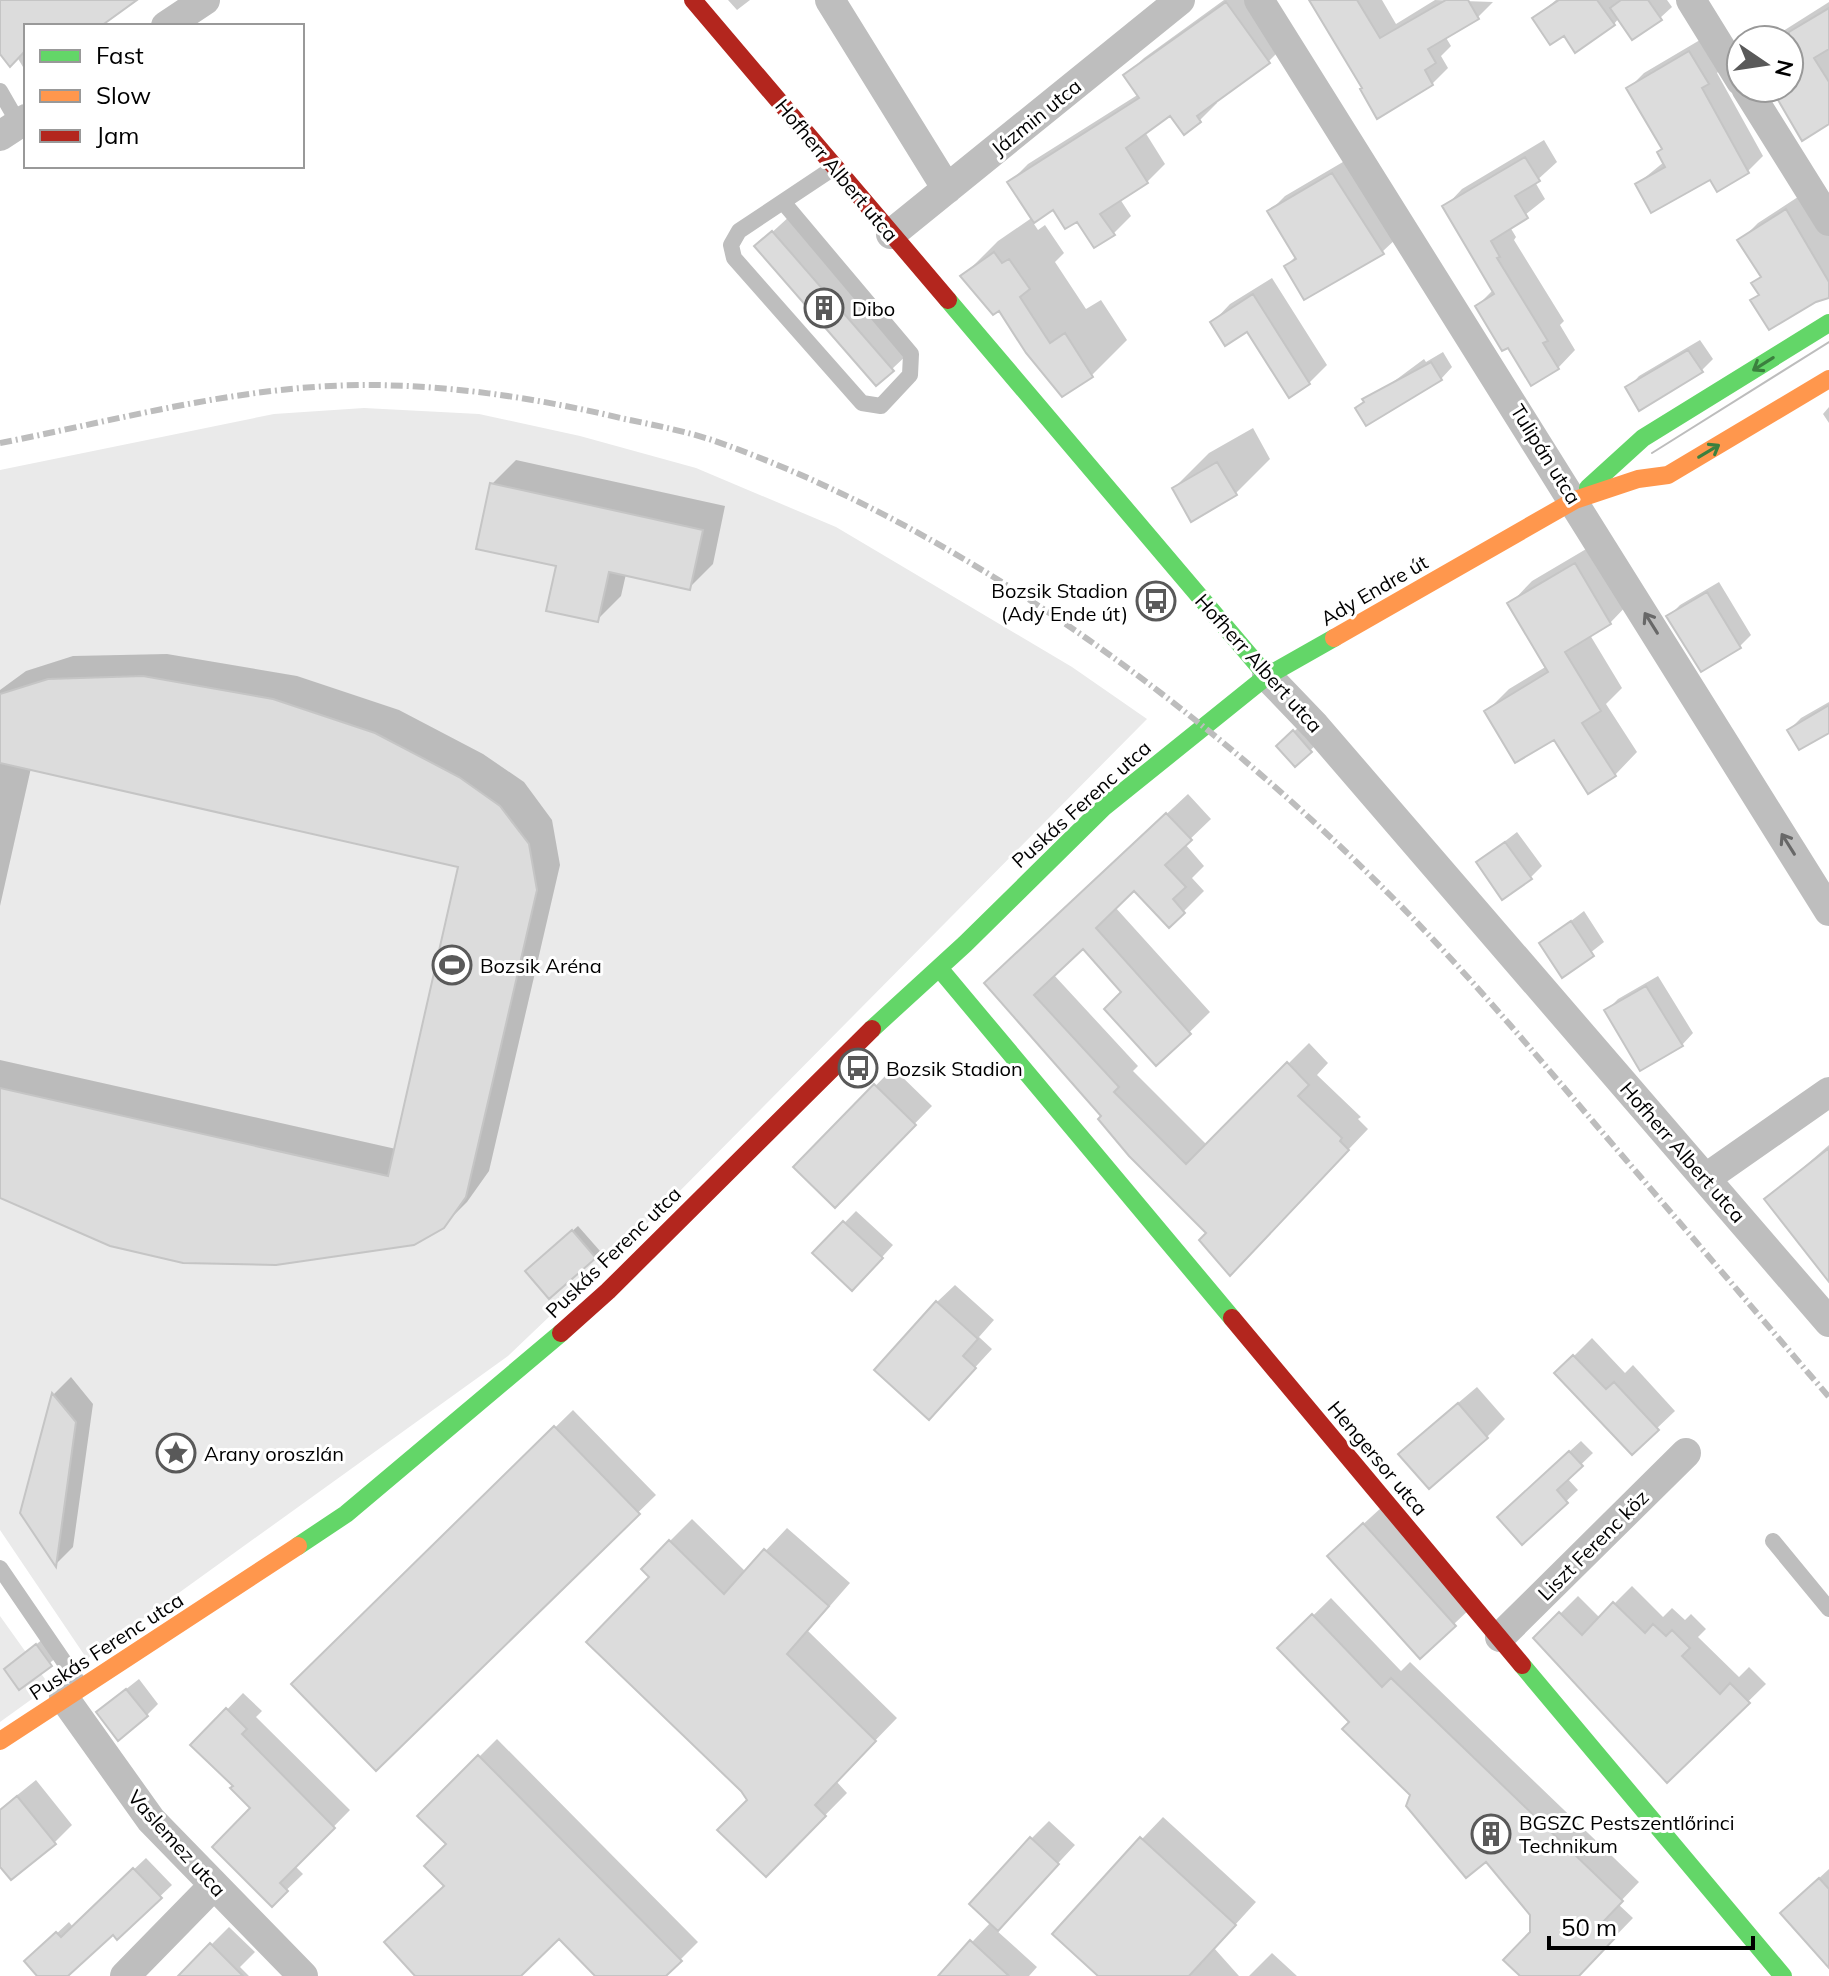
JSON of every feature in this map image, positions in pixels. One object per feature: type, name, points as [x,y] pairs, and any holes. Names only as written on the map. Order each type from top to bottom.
[{"type":"street","points":[[169,24],[205,0]]},
{"type":"street","name":"Hofherr Albert utca","points":[[693,0],[1267,676],[1829,1322]]},
{"type":"street","points":[[830,0],[947,189]]},
{"type":"street","name":"Jázmin utca","points":[[891,234],[1180,0]]},
{"type":"street","name":"Tulipán utca","points":[[1259,0],[1575,500],[1829,911]]},
{"type":"street","points":[[1691,0],[1725,55]]},
{"type":"street","points":[[1756,104],[1829,221]]},
{"type":"street","name":"Ady Endre út","points":[[1575,500],[1643,438],[1829,323]]},
{"type":"street","name":"Ady Endre út","points":[[1201,727],[1267,676],[1575,500],[1638,479],[1668,475],[1829,379]]},
{"type":"street","name":"Puskás Ferenc utca","points":[[0,1741],[346,1514],[427,1446],[608,1291],[905,996],[939,968],[1103,808],[1201,727]]},
{"type":"street","name":"Hengersor utca","points":[[939,968],[1783,1976]]},
{"type":"street","points":[[1706,1178],[1829,1092]]},
{"type":"street","name":"Liszt Ferenc köz","points":[[1500,1637],[1686,1453]]},
{"type":"street","name":"Vaslemez utca","points":[[73,1693],[114,1773],[151,1820],[303,1976]]},
{"type":"street","points":[[125,1976],[214,1885]]},
{"type":"lane","points":[[0,91],[15,126]]},
{"type":"lane","points":[[783,202],[911,354],[910,375],[881,406],[862,403],[734,258],[731,245],[739,231],[834,167]]},
{"type":"lane","points":[[1773,1541],[1829,1609]]},
{"type":"lane","points":[[0,1568],[73,1693]]},
{"type":"shaded area","name":"Bozsik Aréna","points":[[364,408],[479,414],[580,436],[696,468],[836,527],[1072,667],[1147,719],[660,1211],[508,1356],[87,1659],[0,1530],[0,470],[274,414]]},
{"type":"shaded area","points":[[0,1616],[50,1686],[0,1722]]},
{"type":"building","points":[[0,0],[137,0],[104,24],[24,24],[24,52],[10,67],[0,54]]},
{"type":"building","points":[[1309,0],[1357,0],[1380,38],[1446,0],[1468,0],[1479,19],[1428,49],[1436,63],[1425,70],[1433,85],[1377,119]]},
{"type":"building","points":[[1559,0],[1597,0],[1615,25],[1575,53],[1564,36],[1550,45],[1532,18]]},
{"type":"building","points":[[1621,0],[1648,0],[1662,20],[1632,40],[1610,8]]},
{"type":"building","points":[[1226,2],[1270,63],[1197,116],[1201,122],[1184,135],[1170,116],[1126,148],[1148,183],[1100,214],[1115,235],[1094,248],[1077,222],[1065,229],[1053,210],[1034,223],[1007,182],[1139,98],[1123,75]]},
{"type":"building","points":[[1829,8],[1829,49],[1814,58],[1829,82],[1829,124],[1802,141],[1780,104],[1805,104],[1805,24],[1802,24]]},
{"type":"building","points":[[1689,51],[1709,84],[1702,88],[1749,173],[1717,192],[1710,180],[1651,213],[1635,184],[1665,167],[1657,152],[1662,149],[1626,88]]},
{"type":"building","points":[[1525,157],[1540,181],[1515,196],[1528,218],[1491,241],[1500,257],[1497,258],[1548,341],[1543,343],[1559,369],[1531,386],[1508,348],[1502,351],[1475,306],[1494,294],[1442,206]]},
{"type":"building","points":[[1332,173],[1384,254],[1304,300],[1284,266],[1296,259],[1267,211]]},
{"type":"building","points":[[1786,209],[1829,282],[1829,298],[1816,302],[1769,330],[1750,300],[1759,295],[1751,283],[1761,277],[1737,240]]},
{"type":"building","name":"Dibo","points":[[772,231],[894,371],[876,386],[754,246]]},
{"type":"building","points":[[994,252],[1002,263],[1009,259],[1030,289],[1020,297],[1050,343],[1065,333],[1093,377],[1062,397],[1026,353],[999,311],[993,315],[960,276]]},
{"type":"building","points":[[1253,294],[1310,384],[1289,398],[1247,332],[1225,346],[1210,322]]},
{"type":"building","points":[[1688,350],[1703,372],[1639,411],[1625,387]]},
{"type":"building","points":[[1431,362],[1442,380],[1366,426],[1355,408],[1364,402],[1362,399]]},
{"type":"building","points":[[1217,462],[1237,495],[1191,522],[1172,488]]},
{"type":"building","points":[[490,483],[703,530],[690,590],[609,572],[598,622],[546,611],[556,566],[476,549]]},
{"type":"building","points":[[1575,563],[1611,624],[1565,652],[1601,711],[1582,723],[1616,776],[1588,794],[1554,740],[1515,763],[1484,711],[1548,672],[1507,603]]},
{"type":"building","points":[[1707,592],[1741,648],[1701,672],[1666,616]]},
{"type":"building","name":"Bozsik Aréna","points":[[143,676],[273,699],[375,733],[459,777],[500,806],[529,844],[537,890],[466,1197],[444,1228],[414,1245],[276,1265],[183,1263],[110,1246],[0,1198],[0,1088],[388,1176],[458,867],[0,763],[0,694],[48,679]]},
{"type":"building","points":[[1829,705],[1829,733],[1799,750],[1787,730]]},
{"type":"building","points":[[1293,730],[1312,752],[1295,767],[1276,746]]},
{"type":"building","points":[[1166,813],[1192,840],[1165,865],[1186,887],[1173,899],[1185,913],[1169,928],[1134,891],[1096,928],[1191,1034],[1156,1066],[1104,1009],[1121,992],[1083,949],[1034,995],[1119,1087],[1114,1092],[1186,1164],[1287,1062],[1309,1085],[1298,1096],[1342,1138],[1340,1141],[1349,1150],[1230,1276],[1199,1240],[1206,1233],[1129,1156],[1098,1119],[1101,1116],[984,983]]},
{"type":"building","points":[[1505,842],[1532,879],[1502,900],[1476,862]]},
{"type":"building","points":[[1571,921],[1594,956],[1562,978],[1539,943]]},
{"type":"building","points":[[1646,986],[1683,1046],[1640,1071],[1604,1010]]},
{"type":"building","points":[[874,1084],[916,1125],[835,1208],[793,1167]]},
{"type":"building","points":[[1829,1148],[1829,1282],[1764,1199]]},
{"type":"building","points":[[843,1221],[883,1258],[852,1291],[812,1253]]},
{"type":"building","points":[[572,1230],[596,1258],[549,1299],[525,1271]]},
{"type":"building","points":[[936,1301],[978,1339],[963,1356],[976,1368],[929,1420],[874,1370]]},
{"type":"building","points":[[1573,1355],[1606,1389],[1614,1382],[1659,1430],[1632,1455],[1554,1373]]},
{"type":"building","points":[[52,1393],[76,1422],[56,1567],[20,1513]]},
{"type":"building","points":[[1458,1403],[1488,1438],[1429,1489],[1398,1454]]},
{"type":"building","points":[[554,1426],[640,1514],[376,1771],[291,1684]]},
{"type":"building","points":[[1569,1451],[1583,1466],[1557,1490],[1568,1503],[1522,1545],[1497,1517]]},
{"type":"building","points":[[1363,1523],[1456,1626],[1420,1659],[1327,1556]]},
{"type":"building","points":[[669,1540],[724,1594],[764,1549],[829,1606],[787,1654],[876,1741],[815,1805],[826,1816],[766,1877],[717,1830],[747,1800],[741,1791],[586,1642],[649,1577],[641,1569]]},
{"type":"building","points":[[1613,1602],[1645,1633],[1653,1624],[1666,1636],[1672,1630],[1690,1648],[1682,1656],[1720,1694],[1730,1683],[1750,1703],[1667,1783],[1533,1638],[1559,1612],[1582,1635]]},
{"type":"building","name":"BGSZC Pestszentlőrinci Technikum","points":[[1312,1614],[1382,1687],[1391,1678],[1623,1901],[1602,1923],[1616,1937],[1579,1976],[1520,1976],[1503,1960],[1530,1932],[1530,1915],[1486,1862],[1466,1878],[1406,1806],[1410,1795],[1342,1729],[1349,1722],[1277,1648]]},
{"type":"building","points":[[36,1644],[52,1666],[19,1690],[4,1669]]},
{"type":"building","points":[[126,1689],[148,1716],[118,1741],[96,1712]]},
{"type":"building","points":[[226,1708],[247,1729],[242,1734],[335,1828],[280,1883],[288,1891],[272,1907],[212,1847],[250,1808],[230,1788],[233,1786],[190,1745]]},
{"type":"building","points":[[478,1755],[682,1961],[666,1976],[595,1976],[559,1939],[521,1976],[415,1976],[384,1942],[444,1886],[424,1866],[446,1844],[417,1816]]},
{"type":"building","points":[[17,1796],[56,1844],[11,1880],[0,1867],[0,1810]]},
{"type":"building","points":[[1030,1837],[1059,1864],[998,1931],[969,1904]]},
{"type":"building","points":[[1140,1837],[1236,1925],[1189,1976],[1098,1976],[1052,1934]]},
{"type":"building","points":[[133,1868],[162,1898],[117,1940],[113,1935],[68,1976],[37,1976],[24,1961],[56,1932],[61,1937]]},
{"type":"building","points":[[1819,1878],[1829,1889],[1829,1968],[1780,1913]]},
{"type":"building","points":[[970,1940],[1009,1976],[938,1976]]},
{"type":"building","points":[[210,1943],[243,1976],[178,1976]]},
{"type":"tram line","points":[[1652,453],[1829,342]]},
{"type":"railway","points":[[0,443],[185,405],[278,390],[373,385],[437,388],[562,405],[712,440],[805,477],[897,521],[987,573],[1075,630],[1160,692],[1318,826],[1390,895],[1467,977],[1829,1397]]},
{"type":"traffic: fast","points":[[948,300],[1267,676]]},
{"type":"traffic: fast","points":[[1588,488],[1643,438],[1829,323]]},
{"type":"traffic: fast","points":[[872,1029],[965,944],[1103,808],[1267,676],[1334,638]]},
{"type":"traffic: fast","points":[[939,968],[1232,1318]]},
{"type":"traffic: fast","points":[[298,1546],[346,1514],[561,1333]]},
{"type":"traffic: fast","points":[[1522,1665],[1783,1976]]},
{"type":"traffic: slow","points":[[1334,638],[1575,500],[1638,479],[1668,475],[1829,379]]},
{"type":"traffic: slow","points":[[0,1741],[298,1546]]},
{"type":"traffic: jam","points":[[693,0],[948,300]]},
{"type":"traffic: jam","points":[[561,1333],[608,1291],[872,1029]]},
{"type":"traffic: jam","points":[[1232,1318],[1522,1665]]},
{"type":"place","name":"Dibo","points":[[824,308]]},
{"type":"place","name":"Bozsik Stadion (Ady Ende út)","points":[[1156,601]]},
{"type":"place","name":"Bozsik Aréna","points":[[452,965]]},
{"type":"place","name":"Bozsik Stadion","points":[[858,1068]]},
{"type":"place","name":"Arany oroszlán","points":[[176,1453]]},
{"type":"place","name":"BGSZC Pestszentlőrinci Technikum","points":[[1491,1834]]}]
